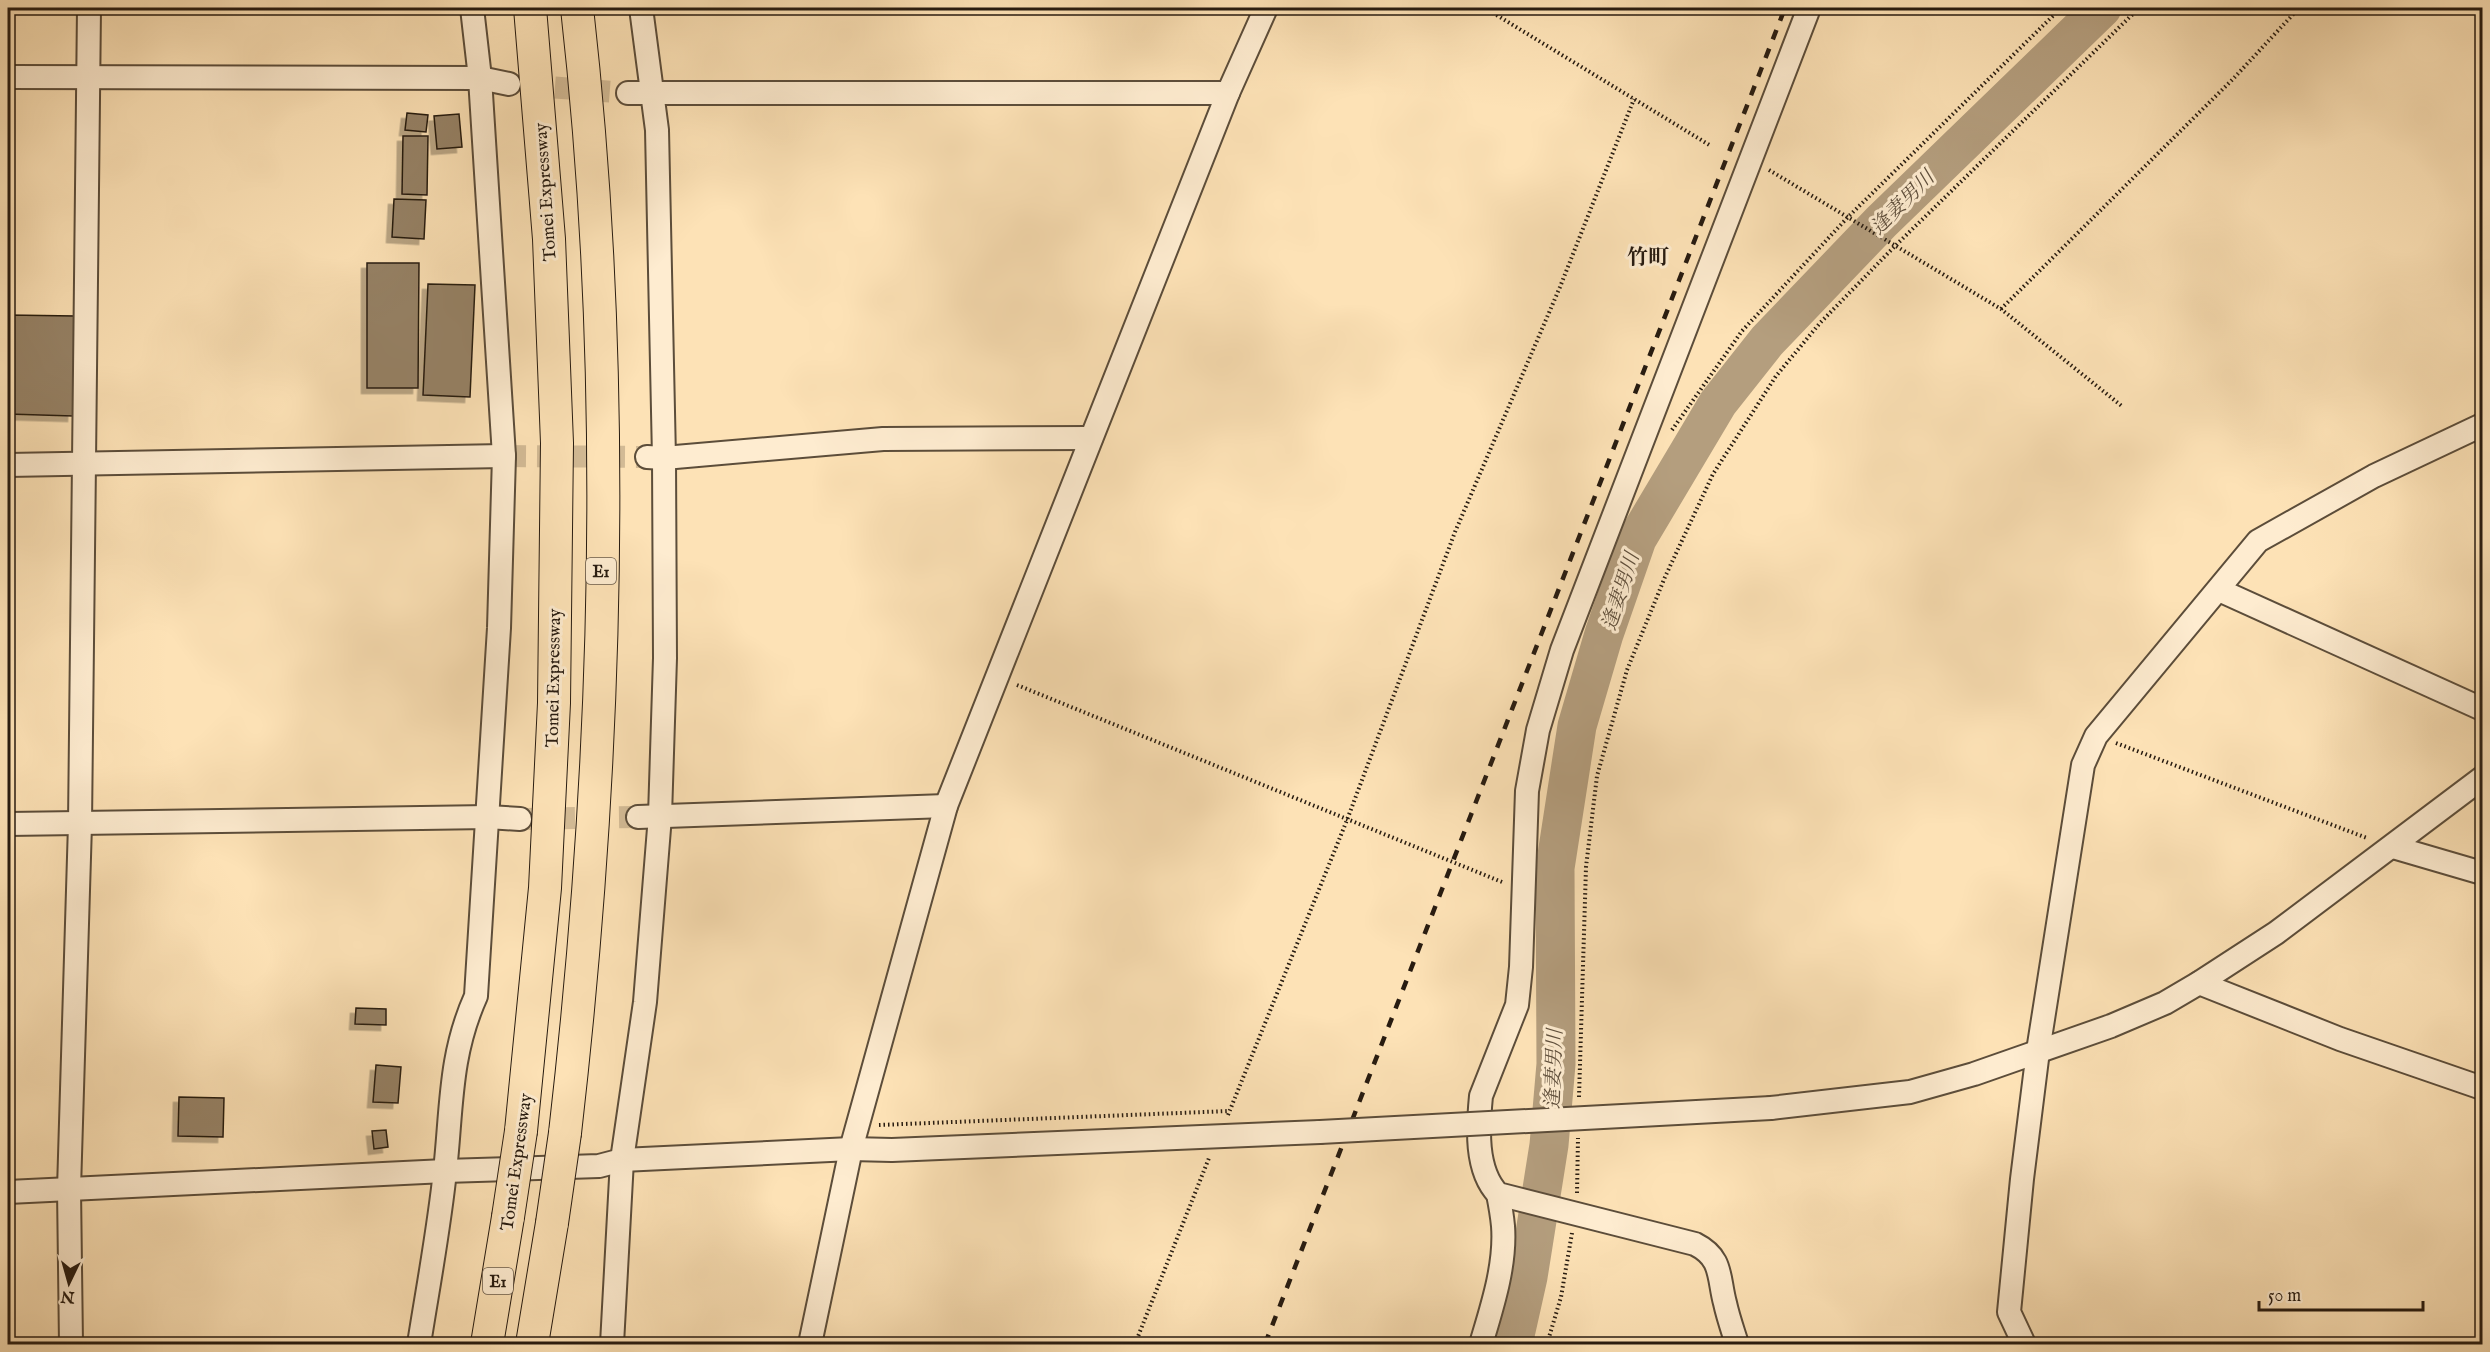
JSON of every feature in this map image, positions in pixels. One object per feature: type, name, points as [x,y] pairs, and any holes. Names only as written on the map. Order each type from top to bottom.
[{"type":"highway","name":"Tomei Expressway","points":[[487,1344],[521,1131],[545,888],[554,703],[557,455],[549,239],[530,8]]},
{"type":"highway","name":"E1","points":[[532,1344],[565,1133],[588,889],[598,717],[604,443],[598,242],[577,8]]},
{"type":"street","points":[[71,1344],[69,1189],[80,824],[89,8]]},
{"type":"street","points":[[419,1344],[445,1171],[450,1092],[463,1024],[476,996],[499,628],[504,456],[480,78],[472,8]]},
{"type":"street","points":[[612,1344],[622,1160],[645,1002],[660,816],[665,658],[663,572],[656,458],[657,130],[641,8]]},
{"type":"street","points":[[810,1344],[851,1149],[946,806],[1228,93],[1266,8]]},
{"type":"street","points":[[1481,1344],[1499,1272],[1503,1227],[1498,1194],[1490,1185],[1481,1162],[1481,1096],[1517,1005],[1521,967],[1527,791],[1539,730],[1562,650],[1809,8]]},
{"type":"street","points":[[8,77],[480,78],[509,84]]},
{"type":"street","points":[[628,93],[1228,93]]},
{"type":"street","points":[[2024,1344],[2009,1312],[2022,1179],[2038,1051],[2083,765],[2096,736],[2259,541],[2374,476],[2482,425]]},
{"type":"street","points":[[656,458],[883,438],[1091,438]]},
{"type":"street","points":[[8,465],[504,456]]},
{"type":"street","points":[[2219,590],[2482,709]]},
{"type":"street","points":[[8,1192],[599,1166],[622,1160],[851,1149],[892,1150],[1320,1132],[1771,1108],[1910,1092],[1974,1074],[2165,1003],[2276,933],[2482,778]]},
{"type":"street","points":[[638,817],[946,806]]},
{"type":"street","points":[[8,824],[488,817],[520,819]]},
{"type":"street","points":[[2392,847],[2482,873]]},
{"type":"street","points":[[2199,983],[2340,1039],[2482,1088]]},
{"type":"street","points":[[1498,1194],[1695,1244],[1709,1251],[1720,1271],[1724,1301],[1737,1344]]},
{"type":"path","points":[[1485,8],[1711,146]]},
{"type":"path","points":[[1665,439],[1742,331],[1848,217],[2061,8]]},
{"type":"path","points":[[1579,1105],[1586,867],[1597,776],[1627,670],[1665,577],[1713,474],[1776,376],[1820,323],[1895,246],[2139,8]]},
{"type":"path","points":[[2001,309],[2234,79],[2299,8]]},
{"type":"path","points":[[1225,1121],[1347,820],[1455,531],[1560,287],[1634,99]]},
{"type":"path","points":[[1750,159],[2001,309],[2123,407]]},
{"type":"path","points":[[998,678],[1523,890]]},
{"type":"path","points":[[2096,736],[2392,847]]},
{"type":"path","points":[[858,1126],[1229,1111]]},
{"type":"path","points":[[1547,1344],[1561,1297],[1572,1212],[1578,1129]]},
{"type":"path","points":[[1135,1344],[1213,1150]]},
{"type":"building","points":[[407,113],[428,115],[426,132],[405,130]]},
{"type":"building","points":[[459,114],[462,147],[437,149],[434,116]]},
{"type":"building","points":[[403,136],[428,136],[427,195],[402,194]]},
{"type":"building","points":[[394,199],[426,200],[424,239],[392,237]]},
{"type":"building","points":[[367,263],[419,263],[418,388],[367,388]]},
{"type":"building","points":[[428,284],[475,285],[470,397],[423,395]]},
{"type":"building","points":[[8,315],[75,316],[73,416],[8,414]]},
{"type":"building","points":[[356,1008],[386,1009],[386,1025],[355,1024]]},
{"type":"building","points":[[376,1065],[401,1067],[398,1103],[373,1102]]},
{"type":"building","points":[[179,1097],[224,1098],[223,1137],[178,1136]]},
{"type":"building","points":[[386,1130],[388,1147],[374,1149],[372,1131]]},
{"type":"waterway","name":"逢妻男川","points":[[1513,1344],[1528,1277],[1549,1145],[1556,1064],[1555,868],[1577,726],[1604,634],[1637,539],[1718,403],[1767,341],[1881,222],[2102,8]]},
{"type":"tunnel","points":[[522,85],[628,93]]},
{"type":"tunnel","points":[[504,456],[647,457]]},
{"type":"tunnel","points":[[520,819],[638,817]]},
{"type":"railway","points":[[1265,1344],[1785,8]]},
{"type":"district","name":"竹町","points":[[1648,257]]}]
